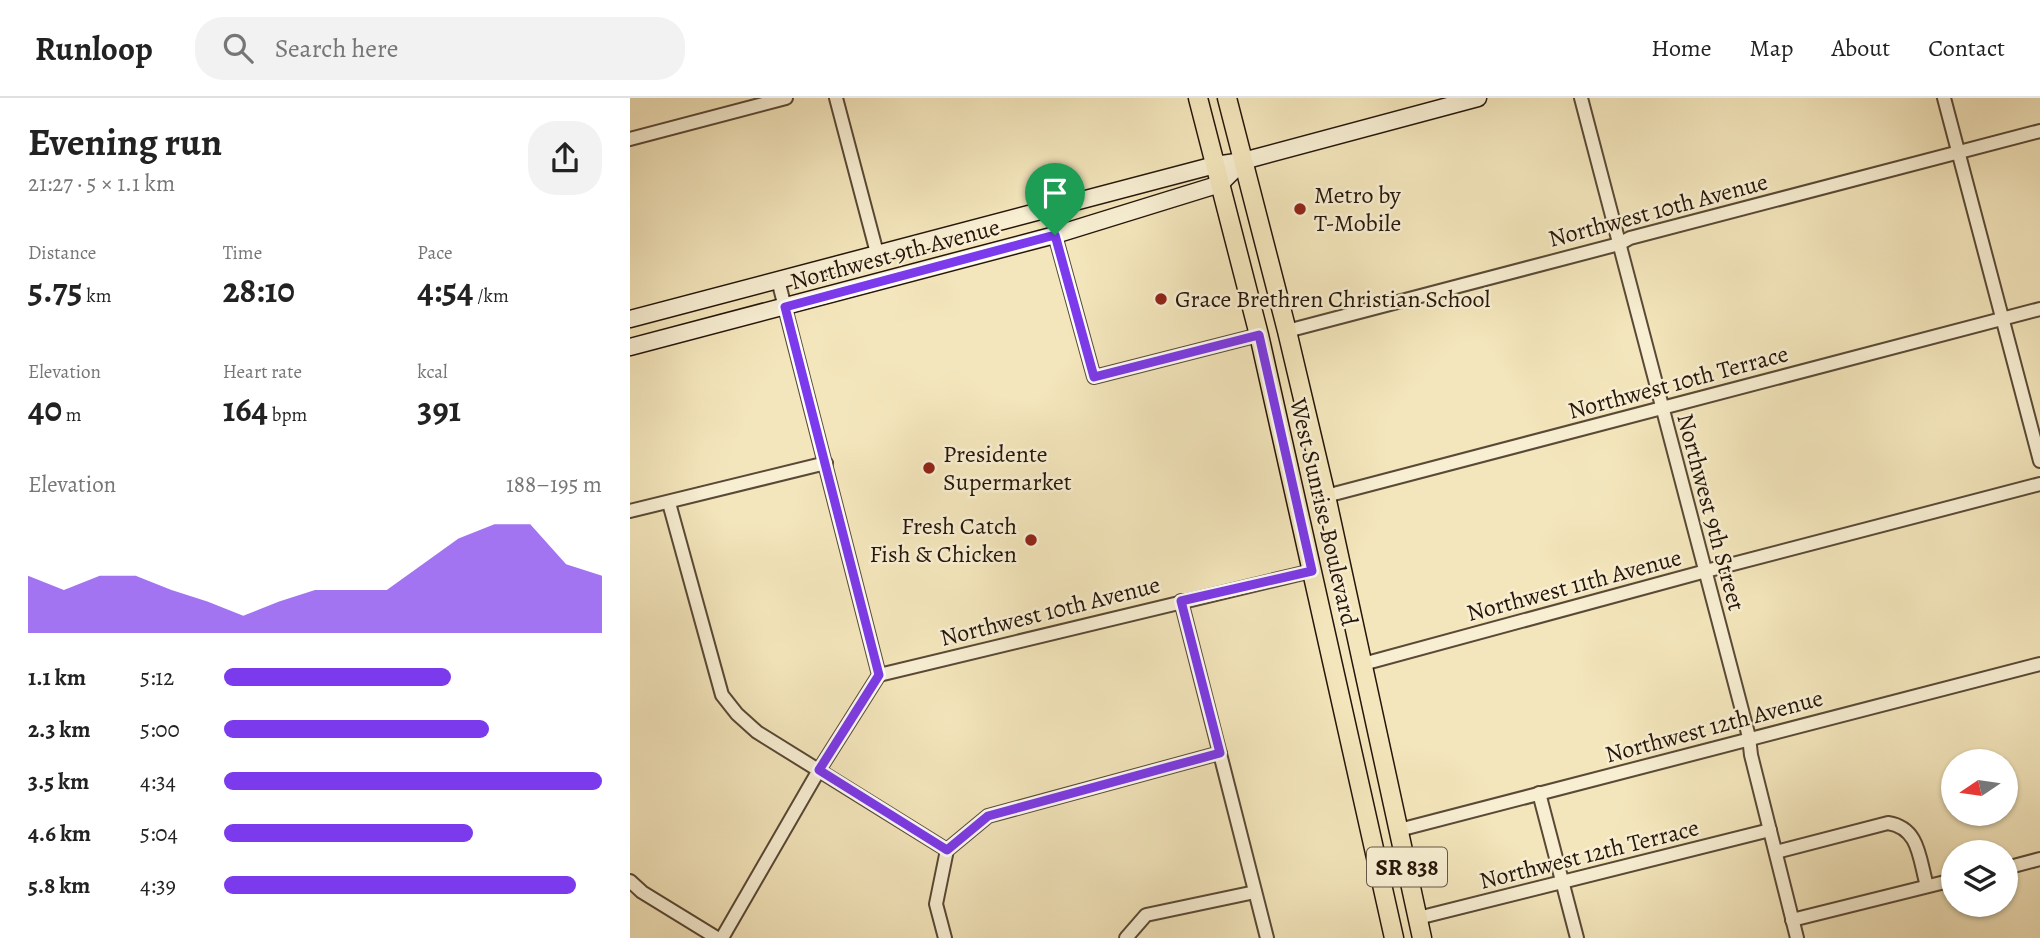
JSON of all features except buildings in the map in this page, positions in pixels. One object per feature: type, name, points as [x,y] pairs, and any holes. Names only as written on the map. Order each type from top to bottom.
[{"type":"main road","name":"West Sunrise Boulevard","points":[[1198,98],[1259,335],[1394,938]]},
{"type":"main road","name":"West Sunrise Boulevard","points":[[1227,98],[1326,496],[1422,938]]},
{"type":"main road","name":"Northwest 9th Avenue","points":[[630,319],[1478,98]]},
{"type":"main road","name":"Northwest 9th Avenue","points":[[630,347],[1055,235],[1220,184],[1243,161]]},
{"type":"main road","points":[[1312,571],[1321,570],[1327,574],[1350,602]]},
{"type":"street","points":[[630,139],[786,98]]},
{"type":"street","points":[[836,98],[877,253]]},
{"type":"street","name":"Northwest 9th Street","points":[[1581,98],[1749,737],[1751,755],[1797,938]]},
{"type":"street","points":[[1944,98],[2040,461]]},
{"type":"street","name":"Northwest 10th Avenue","points":[[1287,331],[1619,244],[1630,237],[2040,131]]},
{"type":"street","points":[[1055,235],[1094,377],[1259,335]]},
{"type":"street","points":[[722,938],[819,770],[879,675],[778,280]]},
{"type":"street","name":"Northwest 10th Terrace","points":[[1326,496],[2040,309]]},
{"type":"street","points":[[630,511],[825,463]]},
{"type":"street","name":"Northwest 11th Avenue","points":[[1363,664],[2040,484]]},
{"type":"street","points":[[669,503],[722,695],[737,714],[757,732],[947,850]]},
{"type":"street","name":"Northwest 10th Avenue","points":[[879,675],[1312,571]]},
{"type":"street","points":[[1181,601],[1267,938]]},
{"type":"street","name":"Northwest 12th Avenue","points":[[1399,830],[1749,737],[2040,664]]},
{"type":"street","points":[[945,938],[936,904],[947,850],[988,816],[1220,753]]},
{"type":"street","points":[[1539,793],[1577,938]]},
{"type":"street","points":[[1776,852],[1888,823],[1906,829],[1914,842],[1927,886]]},
{"type":"street","name":"Northwest 12th Terrace","points":[[1418,919],[1770,830]]},
{"type":"street","points":[[2018,865],[2040,859]]},
{"type":"street","points":[[630,881],[642,892],[717,938]]},
{"type":"street","points":[[1792,919],[1941,883]]},
{"type":"street","points":[[1126,937],[1146,915],[1255,892]]},
{"type":"place","name":"Metro by T-Mobile","points":[[1300,209]]},
{"type":"place","name":"Grace Brethren Christian School","points":[[1161,299]]},
{"type":"place","name":"Presidente Supermarket","points":[[929,468]]},
{"type":"place","name":"Fresh Catch Fish & Chicken","points":[[1031,540]]},
{"type":"route","points":[[1055,235],[1094,377],[1259,335],[1312,571],[1181,601],[1220,753],[988,816],[947,850],[819,770],[879,675],[785,307],[1055,235]]}]
